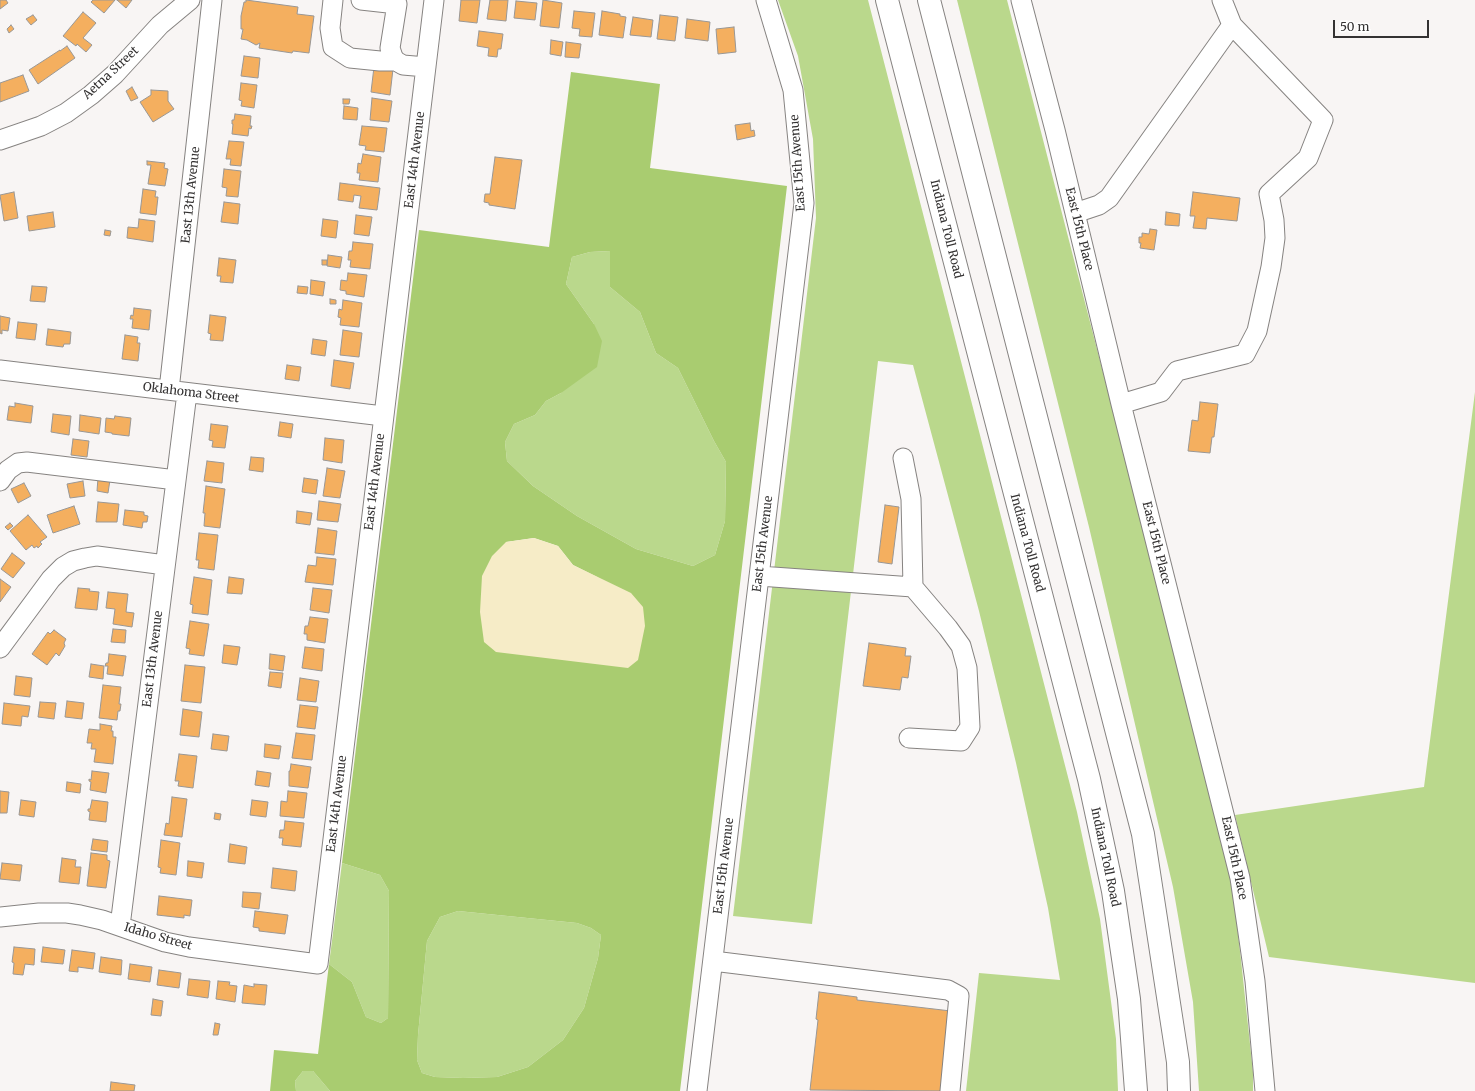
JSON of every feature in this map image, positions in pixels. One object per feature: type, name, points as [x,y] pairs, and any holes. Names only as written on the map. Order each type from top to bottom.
[{"type":"highway","name":"Indiana Toll Road","points":[[887,0],[1089,779],[1113,892],[1127,984],[1136,1091]]},
{"type":"highway","points":[[929,0],[1030,388],[1143,834],[1178,1062],[1179,1091]]},
{"type":"street","name":"Aetna Street","points":[[0,140],[41,126],[66,113],[91,95],[115,74],[160,25],[190,0]]},
{"type":"street","name":"East 13th Avenue","points":[[120,926],[176,480],[178,391],[212,0]]},
{"type":"street","points":[[333,0],[330,28],[333,47],[350,58],[396,61]]},
{"type":"street","points":[[361,0],[397,4],[390,48],[393,56],[396,61],[403,65],[426,67]]},
{"type":"street","name":"East 14th Avenue","points":[[318,964],[434,0]]},
{"type":"street","name":"East 15th Avenue","points":[[697,1091],[804,203],[793,90],[766,0]]},
{"type":"street","name":"East 15th Place","points":[[1021,0],[1240,878],[1255,980],[1265,1091]]},
{"type":"street","points":[[1121,404],[1161,392],[1177,371],[1245,354],[1257,331],[1271,267],[1275,238],[1274,220],[1269,194],[1308,158],[1323,120],[1232,25],[1222,0]]},
{"type":"street","points":[[1075,213],[1099,205],[1109,198],[1232,25]]},
{"type":"street","name":"Oklahoma Street","points":[[0,370],[383,416]]},
{"type":"street","points":[[903,458],[911,499],[913,587],[948,628],[961,646],[967,668],[970,727],[961,741],[909,738]]},
{"type":"street","points":[[0,481],[8,470],[18,463],[27,462],[176,480]]},
{"type":"street","points":[[0,648],[51,579],[63,567],[73,561],[97,556],[165,565]]},
{"type":"street","points":[[759,576],[913,587]]},
{"type":"street","name":"Idaho Street","points":[[0,916],[39,913],[67,913],[102,920],[165,942],[188,947],[318,964]]},
{"type":"street","points":[[713,960],[948,990],[958,996],[950,1091]]},
{"type":"green space","points":[[778,0],[868,0],[1077,812],[1100,919],[1116,1039],[1118,1091],[966,1091],[979,973],[1060,980],[1048,908],[1016,763],[979,611],[913,365],[878,361],[812,924],[733,916],[816,218],[813,139],[798,56]]},
{"type":"green space","points":[[957,0],[1007,0],[1230,865],[1253,1072],[1253,1091],[1199,1091],[1193,1002],[1173,887],[1089,527]]},
{"type":"green space","points":[[571,72],[660,84],[650,168],[787,186],[680,1091],[330,1091],[313,1071],[303,1071],[295,1081],[296,1091],[270,1091],[274,1050],[318,1054],[329,964],[352,982],[366,1017],[381,1023],[388,1018],[389,891],[380,875],[342,863],[419,230],[549,247]],"holes":[[[610,251],[610,287],[640,312],[656,353],[678,368],[726,462],[725,521],[715,555],[693,566],[636,549],[577,516],[533,486],[507,461],[505,442],[514,424],[535,415],[546,401],[561,393],[597,367],[602,341],[594,324],[566,284],[572,257],[590,252]],[[534,538],[558,546],[573,565],[599,578],[506,542]],[[458,911],[577,923],[591,928],[601,935],[598,958],[584,1008],[563,1040],[528,1067],[497,1077],[435,1077],[422,1073],[417,1060],[427,941],[440,917]]]},
{"type":"green space","points":[[610,251],[610,287],[640,312],[656,353],[678,368],[726,462],[725,521],[715,555],[693,566],[636,549],[577,516],[533,486],[507,461],[505,442],[514,424],[535,415],[546,401],[561,393],[594,324],[566,284],[572,257],[590,252]]},
{"type":"green space","points":[[1475,392],[1475,983],[1269,957],[1235,815],[1424,787]]},
{"type":"green space","points":[[342,863],[380,875],[389,891],[388,1018],[381,1023],[366,1017],[352,982],[329,964]]},
{"type":"green space","points":[[458,911],[577,923],[591,928],[601,935],[598,958],[584,1008],[563,1040],[528,1067],[497,1077],[435,1077],[422,1073],[417,1060],[427,941],[440,917]]},
{"type":"green space","points":[[303,1071],[313,1071],[330,1091],[296,1091],[295,1081]]},
{"type":"sand","points":[[534,538],[558,546],[573,565],[631,593],[643,607],[645,626],[638,660],[628,668],[496,652],[484,642],[480,612],[482,576],[492,556],[506,542]]},
{"type":"building","points":[[0,0],[6,0],[8,3],[0,9]]},
{"type":"building","points":[[93,0],[115,0],[104,13],[91,2]]},
{"type":"building","points":[[117,0],[132,0],[126,8]]},
{"type":"building","points":[[246,0],[298,7],[297,14],[314,16],[309,53],[293,51],[292,53],[259,48],[260,43],[256,45],[247,40],[241,39],[243,29],[241,29],[241,16],[244,2],[246,2]]},
{"type":"building","points":[[461,0],[480,0],[477,23],[459,21]]},
{"type":"building","points":[[490,0],[508,0],[506,21],[487,19]]},
{"type":"building","points":[[543,0],[562,3],[559,28],[540,26]]},
{"type":"building","points":[[516,1],[537,3],[535,20],[514,18]]},
{"type":"building","points":[[574,11],[595,13],[592,37],[579,36],[580,29],[572,28]]},
{"type":"building","points":[[602,11],[620,14],[620,16],[626,17],[623,38],[599,35]]},
{"type":"building","points":[[83,12],[96,23],[83,38],[92,45],[86,52],[77,44],[76,46],[63,36]]},
{"type":"building","points":[[33,15],[37,20],[31,25],[26,19]]},
{"type":"building","points":[[660,15],[678,17],[675,41],[657,39]]},
{"type":"building","points":[[633,17],[653,20],[651,37],[630,35]]},
{"type":"building","points":[[687,19],[710,22],[708,41],[685,38]]},
{"type":"building","points":[[11,25],[14,29],[9,33],[7,29]]},
{"type":"building","points":[[734,27],[736,52],[718,54],[716,29]]},
{"type":"building","points":[[479,31],[503,34],[501,49],[498,49],[497,57],[488,56],[489,48],[477,46]]},
{"type":"building","points":[[551,40],[563,42],[561,56],[550,54]]},
{"type":"building","points":[[566,42],[581,44],[579,58],[565,57]]},
{"type":"building","points":[[67,46],[75,58],[38,84],[29,70]]},
{"type":"building","points":[[244,56],[260,58],[258,78],[241,76]]},
{"type":"building","points":[[374,67],[393,69],[390,95],[371,92]]},
{"type":"building","points":[[23,75],[29,91],[0,102],[0,83]]},
{"type":"building","points":[[241,83],[257,85],[254,108],[241,106],[242,101],[239,100]]},
{"type":"building","points":[[132,87],[138,98],[131,101],[126,91]]},
{"type":"building","points":[[151,90],[168,91],[168,101],[174,109],[153,122],[140,102],[151,95]]},
{"type":"building","points":[[372,98],[392,101],[389,122],[370,120]]},
{"type":"building","points":[[343,99],[350,99],[349,104],[343,104]]},
{"type":"building","points":[[344,106],[358,108],[357,120],[343,119]]},
{"type":"building","points":[[235,114],[251,116],[250,126],[252,126],[251,129],[249,128],[248,136],[232,134],[232,120],[234,120]]},
{"type":"building","points":[[750,123],[751,131],[754,130],[755,136],[737,140],[735,125]]},
{"type":"building","points":[[362,126],[387,128],[384,152],[365,150],[366,146],[359,145]]},
{"type":"building","points":[[229,141],[244,142],[241,166],[230,165],[231,159],[226,159]]},
{"type":"building","points":[[363,154],[381,157],[378,182],[359,180],[360,173],[357,173],[358,163],[361,164]]},
{"type":"building","points":[[495,157],[522,160],[515,209],[489,205],[489,203],[484,202],[485,194],[490,194]]},
{"type":"building","points":[[147,161],[165,163],[164,168],[168,169],[165,186],[148,184],[151,165],[147,165]]},
{"type":"building","points":[[224,169],[241,171],[238,197],[226,196],[227,188],[222,187]]},
{"type":"building","points":[[340,183],[380,188],[377,210],[359,208],[361,196],[354,195],[353,202],[338,200]]},
{"type":"building","points":[[143,189],[156,191],[155,197],[158,197],[156,215],[140,213]]},
{"type":"building","points":[[14,192],[18,218],[4,221],[0,195]]},
{"type":"building","points":[[1193,192],[1240,198],[1237,221],[1207,218],[1206,229],[1193,228],[1195,216],[1190,216]]},
{"type":"building","points":[[224,202],[240,204],[238,224],[221,222]]},
{"type":"building","points":[[53,212],[55,227],[29,231],[27,216]]},
{"type":"building","points":[[1166,212],[1180,214],[1179,226],[1165,225]]},
{"type":"building","points":[[356,215],[372,217],[369,236],[354,234]]},
{"type":"building","points":[[139,219],[155,221],[153,242],[127,238],[128,227],[138,228]]},
{"type":"building","points":[[323,219],[338,221],[336,238],[321,236]]},
{"type":"building","points":[[1150,229],[1157,230],[1154,250],[1140,248],[1141,243],[1139,243],[1139,237],[1142,237],[1142,233],[1149,234]]},
{"type":"building","points":[[105,230],[111,231],[110,236],[104,235]]},
{"type":"building","points":[[353,242],[373,244],[370,269],[350,267],[351,260],[348,260],[349,251],[352,251]]},
{"type":"building","points":[[328,255],[342,257],[340,268],[327,266]]},
{"type":"building","points":[[219,258],[236,260],[233,283],[220,282],[221,276],[217,276]]},
{"type":"building","points":[[322,260],[327,260],[327,265],[322,265]]},
{"type":"building","points":[[348,273],[367,275],[364,297],[346,294],[346,291],[340,290],[341,280],[347,281]]},
{"type":"building","points":[[311,280],[325,282],[323,296],[310,294]]},
{"type":"building","points":[[32,286],[47,287],[45,302],[30,301]]},
{"type":"building","points":[[298,286],[308,287],[307,294],[297,293]]},
{"type":"building","points":[[330,299],[336,300],[336,304],[330,304]]},
{"type":"building","points":[[343,300],[362,303],[359,327],[340,325],[341,318],[338,317],[339,309],[342,310]]},
{"type":"building","points":[[134,308],[151,310],[149,330],[132,328],[133,319],[130,319],[131,315],[133,316]]},
{"type":"building","points":[[210,315],[226,317],[223,341],[210,340],[211,334],[208,333]]},
{"type":"building","points":[[0,316],[10,318],[8,331],[2,330],[2,334],[0,333]]},
{"type":"building","points":[[18,322],[37,324],[35,340],[16,338]]},
{"type":"building","points":[[48,329],[71,332],[70,344],[64,344],[63,347],[46,345]]},
{"type":"building","points":[[343,330],[362,333],[359,357],[340,355]]},
{"type":"building","points":[[125,335],[138,337],[137,343],[140,343],[138,361],[122,359]]},
{"type":"building","points":[[313,339],[327,341],[325,356],[311,354]]},
{"type":"building","points":[[334,360],[354,363],[350,389],[331,386]]},
{"type":"building","points":[[287,365],[301,367],[299,381],[285,379]]},
{"type":"building","points":[[1200,402],[1218,404],[1214,437],[1212,437],[1210,453],[1188,451],[1192,420],[1198,421]]},
{"type":"building","points":[[15,403],[33,406],[31,423],[7,420],[9,406],[15,407]]},
{"type":"building","points":[[53,414],[71,416],[69,435],[51,432]]},
{"type":"building","points":[[80,415],[101,418],[99,434],[79,431]]},
{"type":"building","points":[[115,416],[131,418],[129,436],[105,432],[106,418],[114,419]]},
{"type":"building","points":[[280,422],[293,424],[291,438],[278,436]]},
{"type":"building","points":[[211,424],[228,426],[225,448],[212,447],[213,441],[209,440]]},
{"type":"building","points":[[325,438],[344,440],[342,463],[323,460]]},
{"type":"building","points":[[73,439],[89,441],[87,457],[71,455]]},
{"type":"building","points":[[251,457],[264,458],[263,472],[249,470]]},
{"type":"building","points":[[207,461],[224,463],[222,483],[204,481]]},
{"type":"building","points":[[327,468],[345,471],[340,498],[323,496]]},
{"type":"building","points":[[98,478],[110,480],[108,493],[97,491]]},
{"type":"building","points":[[304,478],[318,480],[316,494],[302,492]]},
{"type":"building","points":[[83,481],[85,496],[70,498],[67,484]]},
{"type":"building","points":[[24,483],[31,496],[18,503],[11,489]]},
{"type":"building","points":[[206,486],[225,489],[220,528],[204,526],[205,513],[203,513]]},
{"type":"building","points":[[319,501],[341,504],[338,522],[317,520]]},
{"type":"building","points":[[98,502],[119,504],[117,522],[96,522]]},
{"type":"building","points":[[885,505],[899,507],[892,564],[878,562]]},
{"type":"building","points":[[74,506],[80,524],[53,533],[47,515]]},
{"type":"building","points":[[125,510],[144,512],[144,515],[148,516],[147,522],[143,522],[142,528],[123,525]]},
{"type":"building","points":[[297,511],[312,513],[310,525],[296,523]]},
{"type":"building","points":[[28,515],[47,537],[40,542],[42,544],[38,548],[37,546],[34,548],[32,545],[26,550],[10,531]]},
{"type":"building","points":[[10,523],[13,526],[8,530],[5,527]]},
{"type":"building","points":[[318,528],[337,531],[334,555],[315,553]]},
{"type":"building","points":[[199,533],[218,535],[214,570],[198,568],[199,560],[196,560]]},
{"type":"building","points":[[12,553],[25,563],[13,578],[1,569]]},
{"type":"building","points":[[317,557],[336,559],[333,585],[305,582],[308,565],[316,566]]},
{"type":"building","points":[[194,577],[212,580],[208,615],[192,613],[193,605],[190,604]]},
{"type":"building","points":[[229,577],[244,579],[242,594],[227,593]]},
{"type":"building","points":[[0,579],[11,587],[0,602]]},
{"type":"building","points":[[78,588],[90,589],[89,591],[99,592],[97,610],[75,608]]},
{"type":"building","points":[[313,588],[332,590],[329,613],[310,610]]},
{"type":"building","points":[[108,592],[128,594],[126,612],[134,613],[132,627],[113,624],[115,609],[106,608]]},
{"type":"building","points":[[310,617],[328,619],[325,643],[307,640],[307,634],[304,634],[305,626],[308,626]]},
{"type":"building","points":[[190,621],[209,624],[204,656],[189,654],[190,649],[186,648]]},
{"type":"building","points":[[113,629],[126,630],[125,643],[111,642]]},
{"type":"building","points":[[54,630],[66,639],[64,643],[65,646],[59,656],[56,653],[47,665],[32,654],[48,632],[50,634]]},
{"type":"building","points":[[869,643],[906,648],[905,656],[911,656],[908,678],[902,677],[900,690],[863,686]]},
{"type":"building","points":[[224,645],[240,647],[237,665],[222,663]]},
{"type":"building","points":[[305,647],[324,649],[322,671],[302,668]]},
{"type":"building","points":[[109,654],[126,656],[123,676],[107,674],[108,666],[105,666],[106,663],[108,663]]},
{"type":"building","points":[[270,654],[285,656],[283,671],[269,669]]},
{"type":"building","points":[[91,664],[104,666],[103,679],[89,677]]},
{"type":"building","points":[[185,665],[205,667],[201,703],[181,701]]},
{"type":"building","points":[[270,672],[283,673],[281,688],[268,686]]},
{"type":"building","points":[[16,676],[32,678],[30,697],[14,695]]},
{"type":"building","points":[[300,678],[319,681],[316,702],[297,700]]},
{"type":"building","points":[[103,685],[121,687],[119,704],[121,704],[120,711],[118,711],[117,720],[99,718]]},
{"type":"building","points":[[67,701],[84,703],[82,719],[65,717]]},
{"type":"building","points":[[40,702],[56,703],[54,719],[38,717]]},
{"type":"building","points":[[4,703],[30,706],[28,717],[22,716],[21,726],[2,724]]},
{"type":"building","points":[[300,705],[318,707],[315,729],[297,727]]},
{"type":"building","points":[[183,709],[202,712],[199,737],[180,735]]},
{"type":"building","points":[[100,724],[112,726],[111,731],[113,731],[113,737],[116,737],[113,764],[94,762],[96,749],[91,749],[92,743],[87,743],[89,729],[100,730]]},
{"type":"building","points":[[296,733],[315,735],[312,760],[292,758]]},
{"type":"building","points":[[213,734],[229,736],[227,751],[211,749]]},
{"type":"building","points":[[265,744],[281,746],[279,759],[264,757]]},
{"type":"building","points":[[179,754],[197,756],[193,788],[178,786],[179,781],[175,781]]},
{"type":"building","points":[[291,764],[311,767],[308,788],[289,786],[289,771]]},
{"type":"building","points":[[92,771],[109,773],[106,793],[90,790],[91,782],[89,779],[91,780]]},
{"type":"building","points":[[257,771],[271,773],[269,787],[255,785]]},
{"type":"building","points":[[67,782],[81,784],[80,793],[66,791]]},
{"type":"building","points":[[0,791],[9,792],[7,813],[0,813]]},
{"type":"building","points":[[288,791],[307,793],[304,818],[280,816],[281,801],[287,802]]},
{"type":"building","points":[[172,797],[187,799],[182,837],[164,835],[166,823],[169,824]]},
{"type":"building","points":[[21,800],[36,802],[34,817],[19,815]]},
{"type":"building","points":[[92,800],[108,802],[106,822],[89,820],[90,812],[88,809],[90,809]]},
{"type":"building","points":[[252,800],[268,802],[266,817],[250,815]]},
{"type":"building","points":[[215,813],[221,814],[220,820],[214,819]]},
{"type":"building","points":[[285,821],[304,823],[301,847],[282,845],[283,838],[279,838],[280,830],[284,830]]},
{"type":"building","points":[[93,839],[108,841],[107,852],[91,850]]},
{"type":"building","points":[[161,840],[180,843],[176,875],[160,873],[161,868],[158,867]]},
{"type":"building","points":[[230,844],[247,847],[245,864],[228,862]]},
{"type":"building","points":[[91,853],[107,855],[107,860],[110,861],[106,888],[87,886]]},
{"type":"building","points":[[62,858],[76,860],[75,867],[81,867],[79,884],[59,882]]},
{"type":"building","points":[[188,861],[204,863],[202,878],[187,876]]},
{"type":"building","points":[[2,863],[22,865],[20,881],[0,879]]},
{"type":"building","points":[[273,868],[297,871],[295,891],[271,888]]},
{"type":"building","points":[[243,892],[261,893],[259,909],[242,907]]},
{"type":"building","points":[[159,896],[192,900],[190,916],[184,915],[184,918],[157,915]]},
{"type":"building","points":[[255,911],[288,915],[285,934],[259,931],[259,928],[253,927]]},
{"type":"building","points":[[14,947],[35,949],[34,965],[25,964],[23,975],[13,974],[14,963],[12,962]]},
{"type":"building","points":[[43,947],[65,950],[63,964],[41,962]]},
{"type":"building","points":[[72,950],[95,953],[93,969],[78,967],[78,972],[69,971]]},
{"type":"building","points":[[101,957],[122,960],[121,975],[99,972]]},
{"type":"building","points":[[130,964],[152,967],[150,982],[128,979]]},
{"type":"building","points":[[159,970],[181,973],[179,988],[157,985]]},
{"type":"building","points":[[189,979],[210,981],[208,998],[187,995]]},
{"type":"building","points":[[218,981],[230,982],[229,985],[237,986],[235,1002],[216,999]]},
{"type":"building","points":[[254,984],[267,985],[265,1005],[242,1003],[244,985],[254,987]]},
{"type":"building","points":[[819,992],[857,997],[857,1000],[951,1011],[942,1091],[810,1090],[818,1020],[816,1019]]},
{"type":"building","points":[[153,999],[163,1001],[161,1016],[151,1015]]},
{"type":"building","points":[[215,1023],[220,1024],[218,1035],[213,1035]]},
{"type":"building","points":[[111,1082],[135,1085],[134,1091],[110,1091]]}]
